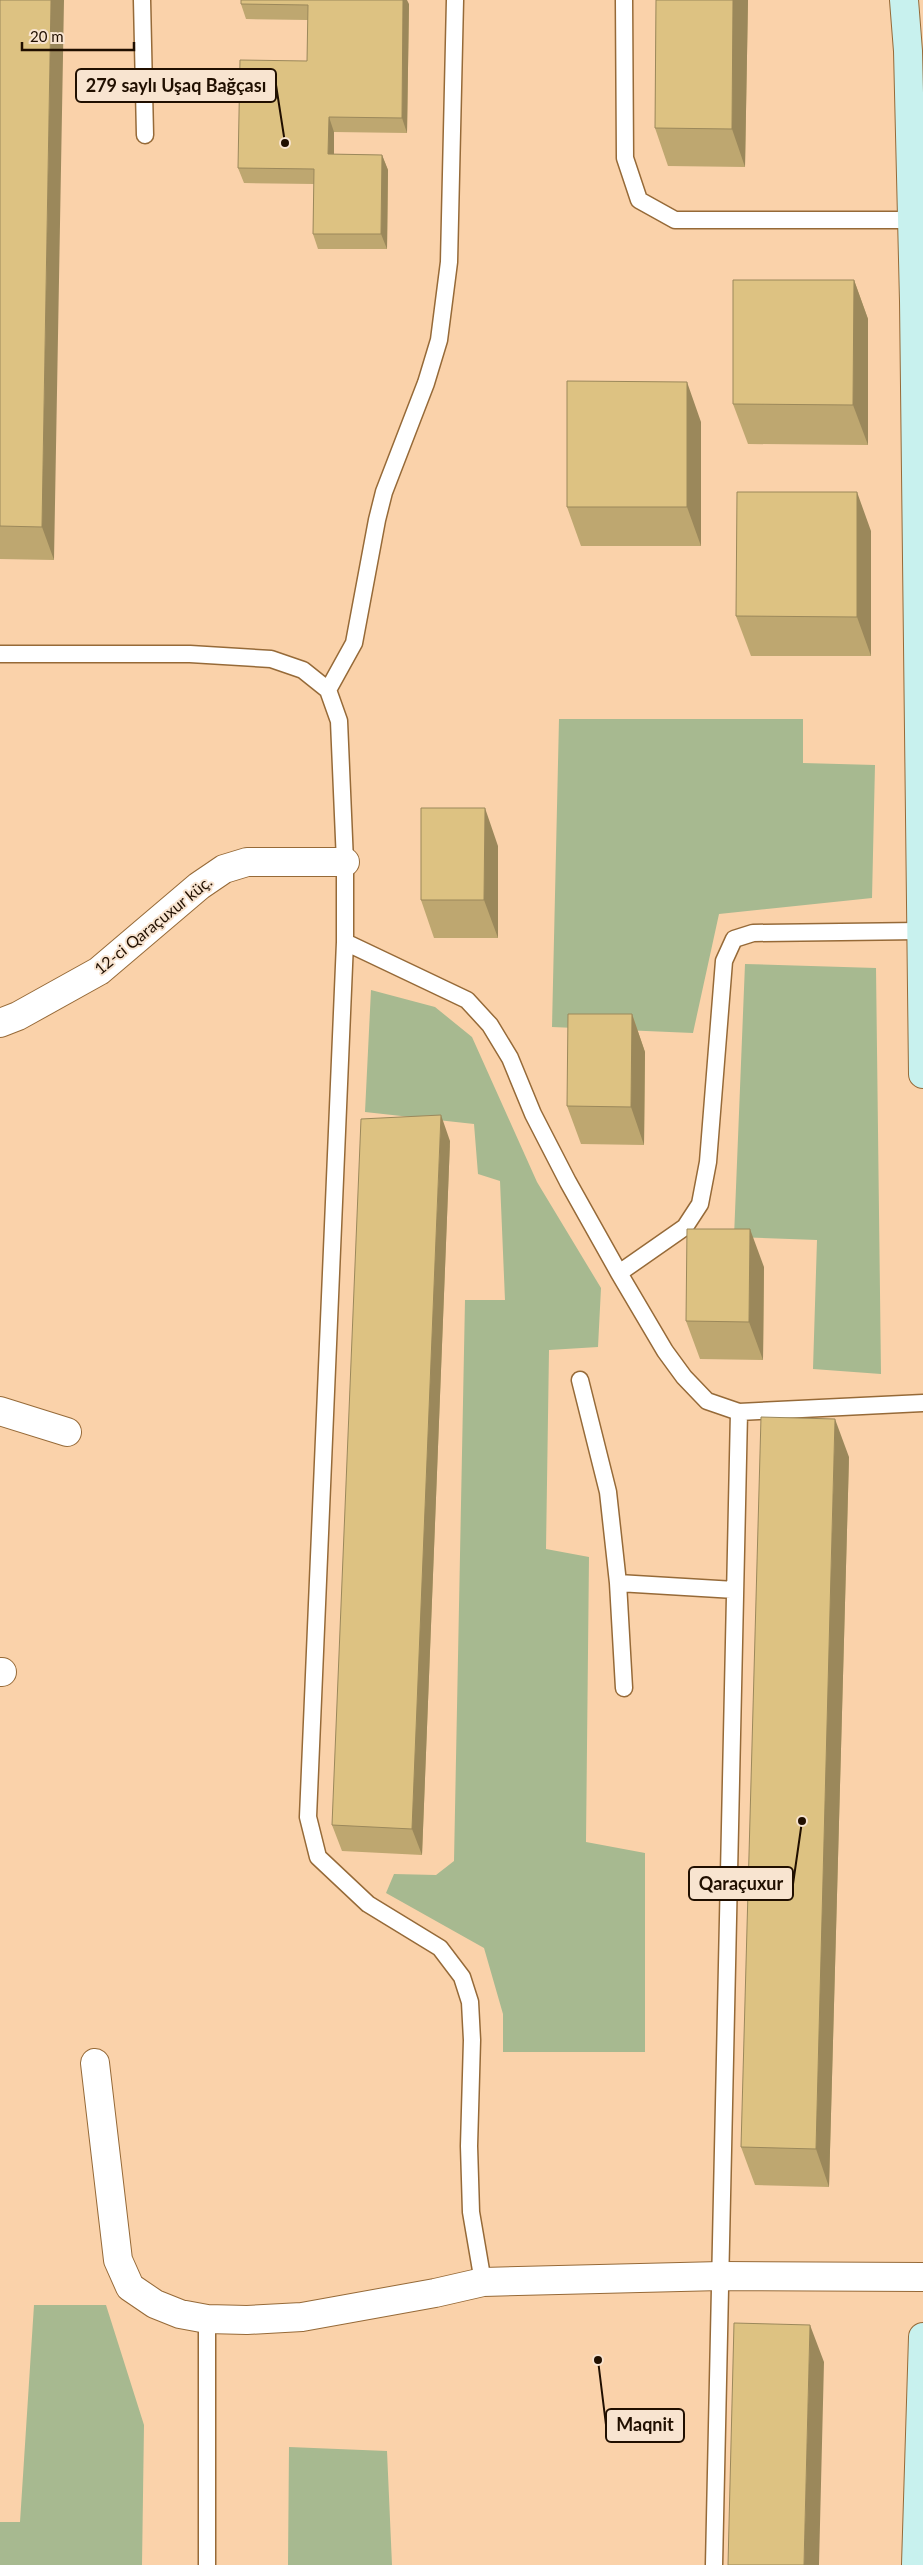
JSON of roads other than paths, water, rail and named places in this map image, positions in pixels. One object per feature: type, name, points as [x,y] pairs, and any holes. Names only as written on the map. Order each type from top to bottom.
[{"type":"street","points":[[904,0],[908,51],[912,220],[919,301],[920,931],[923,1074]]},
{"type":"street","name":"12-ci Qaraçuxur küç.","points":[[0,1023],[18,1016],[99,971],[199,886],[224,869],[246,862],[345,862]]},
{"type":"street","points":[[0,1411],[66,1432]]},
{"type":"street","points":[[95,2063],[118,2260],[130,2287],[155,2304],[180,2314],[207,2318],[247,2320],[302,2317],[435,2294],[483,2282],[721,2276],[923,2276]]},
{"type":"street","points":[[916,2565],[922,2426],[923,2337]]},
{"type":"lane","points":[[142,0],[145,135]]},
{"type":"lane","points":[[328,690],[354,643],[382,502],[439,340],[449,262],[455,0]]},
{"type":"lane","points":[[624,0],[625,158],[639,200],[675,220],[912,220]]},
{"type":"lane","points":[[0,654],[190,654],[271,659],[303,670],[328,690],[339,722],[345,862],[345,942],[308,1817],[318,1857],[368,1904],[440,1948],[462,1977],[470,2002],[472,2040],[469,2146],[471,2212],[483,2282]]},
{"type":"lane","points":[[619,1273],[685,1227],[700,1204],[708,1162],[724,961],[734,939],[753,932],[920,931]]},
{"type":"lane","points":[[345,942],[467,1000],[490,1025],[510,1058],[533,1114],[568,1182],[664,1351],[684,1377],[707,1401],[739,1412],[923,1402]]},
{"type":"lane","points":[[580,1380],[608,1492],[618,1583],[624,1688]]},
{"type":"lane","points":[[714,2565],[739,1412]]},
{"type":"lane","points":[[618,1583],[735,1590]]},
{"type":"lane","points":[[207,2318],[207,2565]]},
{"type":"place","name":"279 saylı Uşaq Bağçası","points":[[285,143]]},
{"type":"place","name":"Qaraçuxur","points":[[802,1821]]},
{"type":"place","name":"Maqnit","points":[[598,2360]]}]
